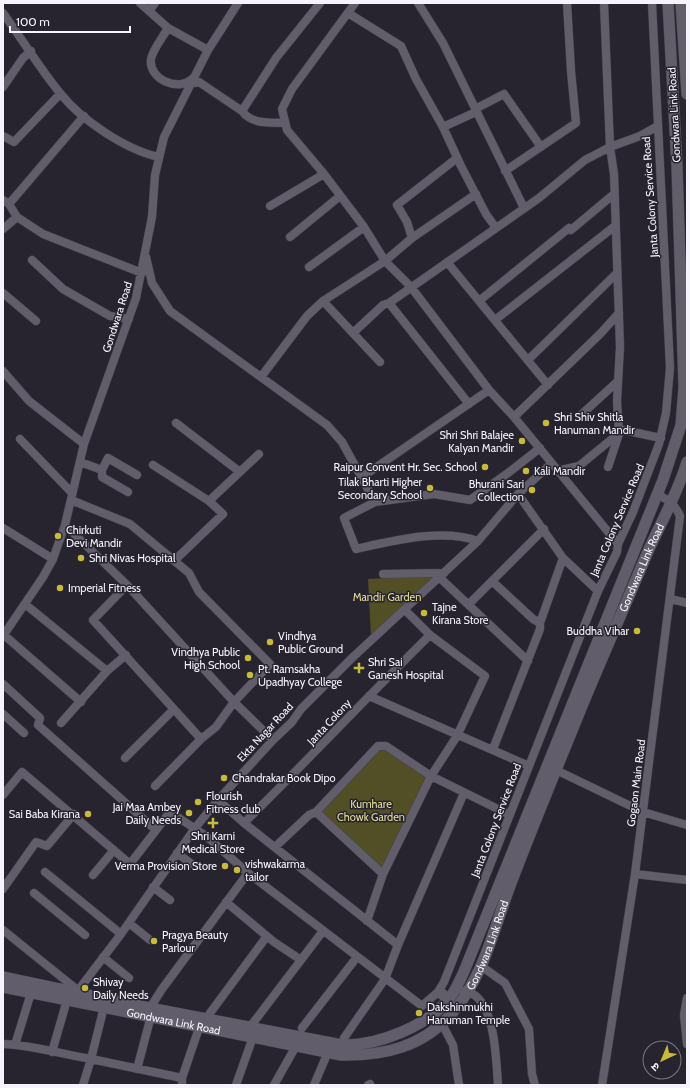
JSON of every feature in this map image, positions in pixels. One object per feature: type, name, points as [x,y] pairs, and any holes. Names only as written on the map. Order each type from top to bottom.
[{"type":"street","points":[[140,3],[168,28],[208,50]]},
{"type":"street","points":[[149,11],[156,3]]},
{"type":"street","name":"Gondwara Road","points":[[3,636],[53,559],[65,525],[84,444],[129,319],[142,273],[152,217],[155,175],[164,137],[208,50],[238,3]]},
{"type":"street","points":[[242,111],[276,58],[320,3]]},
{"type":"street","points":[[355,3],[292,90],[282,109],[287,130],[324,174],[364,227],[385,261],[411,287],[489,390],[540,448],[551,464],[618,544]]},
{"type":"street","points":[[418,3],[443,43],[524,208]]},
{"type":"street","points":[[505,171],[576,123],[571,71],[568,3]]},
{"type":"street","points":[[604,3],[610,147],[614,174],[620,347],[617,401],[619,431],[608,467]]},
{"type":"street","name":"Janta Colony Service Road","points":[[438,992],[444,982],[598,591],[617,552],[618,544],[636,506],[661,438],[666,413],[670,368],[666,327],[662,188],[656,127],[652,3]]},
{"type":"street","name":"Gondwara Link Road","points":[[252,1032],[358,1046],[397,1034],[421,1022],[437,1011],[450,998],[466,969],[657,494],[681,425],[684,388],[678,190],[668,3]]},
{"type":"street","name":"Gondwara Link Road","points":[[681,3],[687,94]]},
{"type":"street","points":[[3,13],[60,94],[84,116],[114,137],[143,154],[159,157]]},
{"type":"street","points":[[348,13],[401,46],[416,79],[443,127],[457,158],[496,228]]},
{"type":"street","points":[[168,28],[151,58],[151,66],[154,73],[160,78],[178,86],[188,84],[193,78],[196,83],[199,82],[242,111],[246,116],[258,122],[285,122]]},
{"type":"street","points":[[3,87],[23,58],[31,51]]},
{"type":"street","points":[[3,136],[14,142],[60,94]]},
{"type":"street","points":[[443,127],[476,111],[504,94],[541,147]]},
{"type":"street","points":[[84,116],[6,202],[17,217],[43,234],[142,273]]},
{"type":"street","points":[[354,332],[383,305],[389,303],[524,208],[585,160],[610,147],[640,136],[656,127]]},
{"type":"street","points":[[412,238],[407,222],[398,205],[457,158]]},
{"type":"street","points":[[270,206],[324,174]]},
{"type":"street","points":[[260,377],[307,316],[323,301],[385,261],[412,238],[476,194]]},
{"type":"street","points":[[479,301],[569,228],[571,230],[614,194]]},
{"type":"street","points":[[290,237],[340,196]]},
{"type":"street","points":[[3,229],[17,217]]},
{"type":"street","points":[[495,320],[615,226]]},
{"type":"street","points":[[309,267],[364,227]]},
{"type":"street","points":[[145,254],[152,283],[170,311],[327,425],[342,442],[375,502]]},
{"type":"street","points":[[32,260],[62,289],[110,316],[129,319]]},
{"type":"street","points":[[447,262],[548,385]]},
{"type":"street","points":[[528,360],[617,273]]},
{"type":"street","points":[[3,293],[36,321]]},
{"type":"street","points":[[323,301],[354,332],[380,362]]},
{"type":"street","points":[[389,303],[469,404]]},
{"type":"street","points":[[514,417],[619,313]]},
{"type":"street","points":[[3,371],[29,401],[84,444]]},
{"type":"street","points":[[582,414],[618,381]]},
{"type":"street","points":[[362,477],[489,390]]},
{"type":"street","points":[[176,423],[240,472]]},
{"type":"street","points":[[619,431],[661,438]]},
{"type":"street","points":[[557,471],[579,466],[619,431]]},
{"type":"street","points":[[20,439],[72,497],[130,524],[189,573],[199,592],[270,664],[234,702],[216,727],[201,739],[155,786]]},
{"type":"street","points":[[478,541],[467,537],[411,536],[356,549],[344,518],[375,502],[434,494],[470,500],[540,448]]},
{"type":"street","points":[[209,501],[259,454]]},
{"type":"street","points":[[128,492],[102,477],[102,470],[108,458],[137,475]]},
{"type":"street","points":[[80,462],[102,470]]},
{"type":"street","name":"Gondwara Link Road","points":[[252,1032],[296,1046],[341,1055],[368,1056],[398,1048],[419,1040],[442,1024],[456,1009],[468,992],[481,966],[512,878],[556,770],[687,462]]},
{"type":"street","name":"Ekta Nagar Road","points":[[76,990],[121,934],[195,828],[218,800],[352,658],[478,541],[518,494],[551,464]]},
{"type":"street","points":[[153,465],[209,501],[223,514],[174,561]]},
{"type":"street","points":[[518,494],[564,558],[598,591]]},
{"type":"street","points":[[657,494],[671,501]]},
{"type":"street","name":"Gogaon Main Road","points":[[602,1085],[635,874],[671,599],[680,516],[677,508],[671,501]]},
{"type":"street","points":[[65,525],[127,585],[234,702],[273,740]]},
{"type":"street","points":[[3,528],[53,559]]},
{"type":"street","points":[[469,604],[544,529]]},
{"type":"street","points":[[493,749],[540,629],[540,623],[564,558]]},
{"type":"street","points":[[383,574],[442,575],[469,604],[528,661]]},
{"type":"street","points":[[492,581],[533,619],[540,623]]},
{"type":"street","points":[[127,585],[93,620],[201,739]]},
{"type":"street","points":[[671,599],[687,603]]},
{"type":"street","points":[[25,604],[107,671]]},
{"type":"street","points":[[367,921],[383,874],[432,776],[457,736],[485,676],[430,635],[405,610]]},
{"type":"street","name":"Janta Colony","points":[[244,823],[319,750],[369,696],[430,635]]},
{"type":"street","points":[[3,636],[81,702]]},
{"type":"street","points":[[61,723],[107,671],[126,655]]},
{"type":"street","points":[[3,684],[40,718],[38,725],[156,830]]},
{"type":"street","points":[[369,696],[457,736],[493,749],[529,766]]},
{"type":"street","points":[[125,758],[174,709]]},
{"type":"street","points":[[3,714],[24,732]]},
{"type":"street","points":[[275,846],[309,815],[316,812],[378,746],[386,746],[432,776],[510,815]]},
{"type":"street","points":[[556,770],[643,812],[687,825]]},
{"type":"street","points":[[3,795],[22,772],[74,814],[130,864],[170,812],[195,828],[248,873],[422,1006],[438,992],[450,998],[456,1009]]},
{"type":"street","points":[[344,1038],[385,979],[398,945],[464,793]]},
{"type":"street","points":[[218,800],[244,823],[275,846],[398,945]]},
{"type":"street","points":[[316,812],[383,874]]},
{"type":"street","points":[[3,889],[36,842],[47,846],[74,814]]},
{"type":"street","points":[[93,875],[114,850]]},
{"type":"street","points":[[177,853],[193,865]]},
{"type":"street","points":[[45,872],[121,934]]},
{"type":"street","points":[[137,1069],[151,1012],[162,989],[248,873]]},
{"type":"street","points":[[635,874],[687,880]]},
{"type":"street","points":[[153,887],[170,900]]},
{"type":"street","points":[[34,893],[85,935]]},
{"type":"street","points":[[226,902],[267,936],[301,960]]},
{"type":"street","points":[[128,923],[150,940]]},
{"type":"street","points":[[3,930],[76,990]]},
{"type":"street","points":[[236,1085],[252,1032],[323,930]]},
{"type":"street","points":[[3,1044],[16,1045],[90,1059],[137,1069],[182,1081],[204,1022],[267,936]]},
{"type":"street","points":[[103,957],[129,978]]},
{"type":"street","points":[[302,1028],[357,957]]},
{"type":"street","points":[[481,966],[505,983],[529,1029],[532,1074],[535,1085]]},
{"type":"street","points":[[3,976],[76,990],[151,1012],[252,1032]]},
{"type":"street","name":"Gondwara Link Road","points":[[3,987],[104,1007],[151,1012]]},
{"type":"street","points":[[450,998],[457,991],[468,992],[476,996],[490,1017],[498,1085]]},
{"type":"street","points":[[16,1045],[31,993]]},
{"type":"street","points":[[686,1042],[684,1015],[687,998]]},
{"type":"street","points":[[52,1052],[67,1000]]},
{"type":"street","points":[[83,1085],[104,1007]]},
{"type":"street","points":[[442,1024],[453,1045],[459,1085]]},
{"type":"street","points":[[274,1085],[296,1046]]},
{"type":"street","points":[[314,1085],[328,1052]]},
{"type":"green space","name":"Mandir Garden","points":[[438,575],[371,637],[368,579]]},
{"type":"green space","name":"Kumhare Chowk Garden","points":[[378,746],[431,776],[383,874],[316,812]]},
{"type":"place","name":"Shri Shiv Shitla Hanuman Mandir","points":[[546,423]]},
{"type":"place","name":"Shri Shri Balajee Kalyan Mandir","points":[[522,441]]},
{"type":"place","name":"Raipur Convent Hr. Sec. School","points":[[485,467]]},
{"type":"place","name":"Kali Mandir","points":[[526,471]]},
{"type":"place","name":"Tilak Bharti Higher Secondary School","points":[[430,488]]},
{"type":"place","name":"Bhurani Sari Collection","points":[[532,490]]},
{"type":"place","name":"Chirkuti Devi Mandir","points":[[58,536]]},
{"type":"place","name":"Shri Nivas Hospital","points":[[81,558]]},
{"type":"place","name":"Imperial Fitness","points":[[60,588]]},
{"type":"place","name":"Tajne Kirana Store","points":[[424,613]]},
{"type":"place","name":"Buddha Vihar","points":[[637,631]]},
{"type":"place","name":"Vindhya Public Ground","points":[[270,642]]},
{"type":"place","name":"Vindhya Public High School","points":[[248,658]]},
{"type":"place","name":"Shri Sai Ganesh Hospital","points":[[359,668]]},
{"type":"place","name":"Pt. Ramsakha Upadhyay College","points":[[250,675]]},
{"type":"place","name":"Chandrakar Book Dipo","points":[[224,778]]},
{"type":"place","name":"Flourish Fitness club","points":[[198,802]]},
{"type":"place","name":"Jai Maa Ambey Daily Needs","points":[[189,813]]},
{"type":"place","name":"Sai Baba Kirana","points":[[88,814]]},
{"type":"place","name":"Shri Karni Medical Store","points":[[213,823]]},
{"type":"place","name":"Verma Provision Store","points":[[225,866]]},
{"type":"place","name":"vishwakarma tailor","points":[[237,870]]},
{"type":"place","name":"Pragya Beauty Parlour","points":[[154,941]]},
{"type":"place","name":"Shivay Daily Needs","points":[[85,988]]},
{"type":"place","name":"Dakshinmukhi Hanuman Temple","points":[[419,1013]]}]
